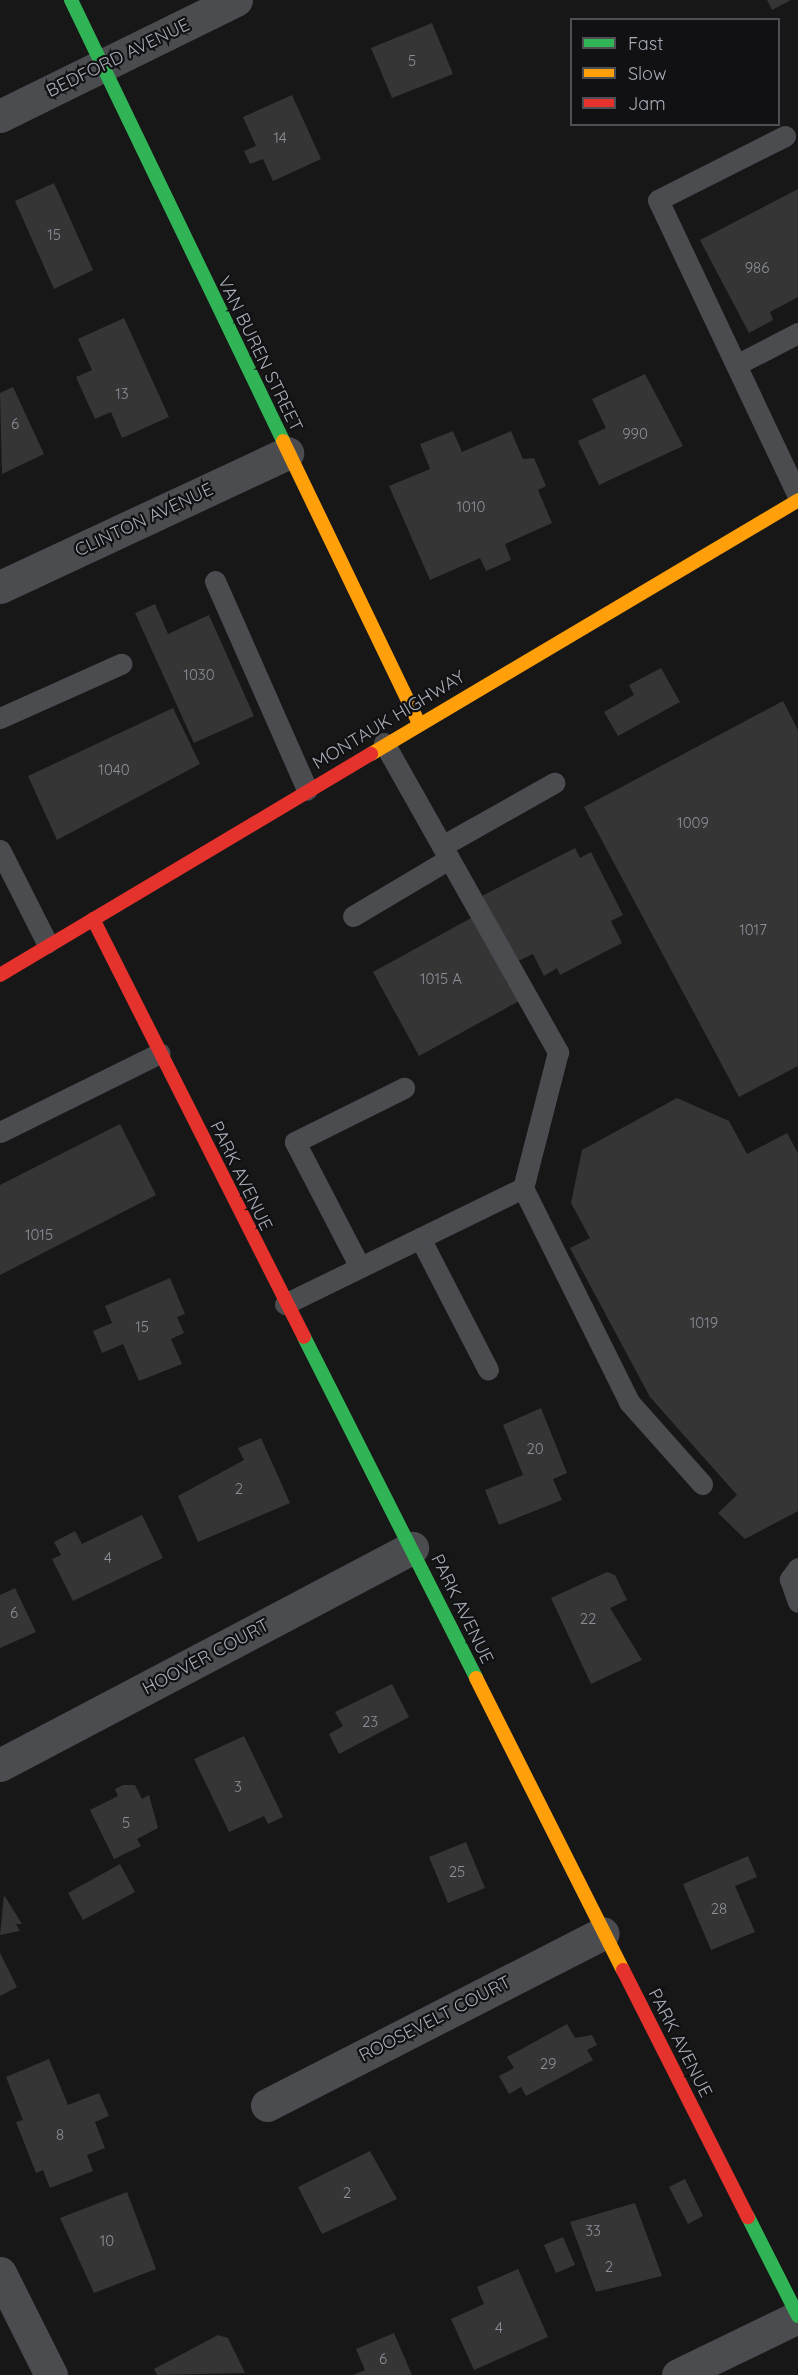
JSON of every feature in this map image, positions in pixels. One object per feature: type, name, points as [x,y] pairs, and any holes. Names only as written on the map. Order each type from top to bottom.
[{"type":"street","name":"VAN BUREN STREET","points":[[70,0],[418,723]]},
{"type":"street","name":"BEDFORD AVENUE","points":[[0,116],[236,0]]},
{"type":"street","name":"CLINTON AVENUE","points":[[0,587],[287,453]]},
{"type":"street","name":"MONTAUK HIGHWAY","points":[[0,975],[47,943],[93,919],[384,743],[798,498]]},
{"type":"street","name":"PARK AVENUE","points":[[93,919],[285,1304],[412,1548],[603,1933],[798,2317]]},
{"type":"street","name":"HOOVER COURT","points":[[0,1765],[412,1548]]},
{"type":"street","name":"ROOSEVELT COURT","points":[[267,2105],[603,1933]]},
{"type":"street","points":[[0,2273],[51,2375]]},
{"type":"street","points":[[678,2375],[798,2317]]},
{"type":"lane","points":[[785,136],[658,200],[798,498]]},
{"type":"lane","points":[[736,365],[798,333]]},
{"type":"lane","points":[[215,581],[307,790]]},
{"type":"lane","points":[[0,718],[121,664]]},
{"type":"lane","points":[[384,743],[558,1052],[523,1188],[629,1402],[702,1484]]},
{"type":"lane","points":[[353,916],[554,783]]},
{"type":"lane","points":[[0,850],[47,943]]},
{"type":"lane","points":[[0,1132],[160,1053]]},
{"type":"lane","points":[[360,1267],[295,1142],[404,1088]]},
{"type":"lane","points":[[285,1304],[523,1188]]},
{"type":"lane","points":[[420,1238],[488,1370]]},
{"type":"lane","points":[[798,1568],[790,1579],[798,1602]]},
{"type":"building","points":[[767,0],[791,0],[772,10]]},
{"type":"building","points":[[432,23],[453,74],[392,98],[371,48]]},
{"type":"building","points":[[292,95],[321,159],[273,181],[263,159],[250,164],[244,151],[256,146],[243,117]]},
{"type":"building","points":[[54,183],[93,270],[54,289],[15,201]]},
{"type":"building","points":[[798,189],[798,297],[770,312],[773,320],[749,333],[700,240]]},
{"type":"building","points":[[124,318],[169,417],[122,438],[111,412],[95,419],[76,377],[92,370],[78,339]]},
{"type":"building","points":[[645,374],[683,446],[599,485],[578,441],[606,428],[592,399]]},
{"type":"building","points":[[13,387],[44,454],[2,474],[0,393]]},
{"type":"building","points":[[453,431],[462,452],[511,431],[523,459],[534,458],[546,486],[538,490],[552,523],[505,544],[511,560],[486,571],[480,558],[430,580],[389,486],[430,469],[420,444]]},
{"type":"building","points":[[155,604],[168,634],[209,615],[254,716],[194,743],[135,613]]},
{"type":"building","points":[[661,668],[680,702],[618,736],[604,712],[634,695],[629,685]]},
{"type":"building","points":[[783,701],[798,730],[798,1066],[739,1097],[584,807]]},
{"type":"building","points":[[173,708],[200,764],[57,840],[28,776]]},
{"type":"building","points":[[575,848],[580,858],[591,852],[623,915],[611,921],[622,943],[560,975],[557,968],[544,976],[533,954],[516,962],[482,896]]},
{"type":"building","points":[[473,917],[519,1001],[419,1056],[373,972]]},
{"type":"building","points":[[677,1098],[729,1121],[747,1154],[787,1133],[798,1153],[798,1511],[745,1539],[718,1513],[737,1495],[650,1397],[570,1248],[590,1238],[571,1203],[582,1150]]},
{"type":"building","points":[[120,1124],[156,1195],[0,1275],[0,1185]]},
{"type":"building","points":[[170,1278],[185,1314],[177,1317],[184,1333],[171,1339],[182,1364],[139,1381],[123,1344],[102,1353],[93,1331],[112,1323],[105,1306]]},
{"type":"building","points":[[541,1408],[567,1473],[553,1479],[562,1500],[499,1525],[485,1490],[523,1475],[503,1425]]},
{"type":"building","points":[[261,1438],[290,1503],[198,1542],[178,1496],[244,1460],[238,1448]]},
{"type":"building","points":[[142,1515],[163,1558],[73,1601],[52,1559],[61,1555],[54,1542],[75,1531],[82,1544]]},
{"type":"building","points":[[607,1572],[615,1575],[627,1600],[610,1608],[642,1660],[591,1684],[551,1598]]},
{"type":"building","points":[[15,1588],[36,1632],[0,1648],[0,1595]]},
{"type":"building","points":[[392,1684],[409,1717],[339,1754],[329,1734],[343,1726],[335,1712]]},
{"type":"building","points":[[244,1736],[283,1817],[268,1824],[264,1816],[229,1832],[194,1759]]},
{"type":"building","points":[[123,1785],[135,1785],[142,1799],[149,1795],[158,1828],[137,1839],[141,1846],[114,1859],[90,1810],[118,1796],[115,1789]]},
{"type":"building","points":[[466,1842],[485,1888],[448,1903],[429,1857]]},
{"type":"building","points":[[748,1856],[757,1877],[735,1886],[755,1932],[711,1950],[683,1884]]},
{"type":"building","points":[[120,1864],[135,1892],[83,1920],[68,1893]]},
{"type":"building","points":[[4,1895],[22,1924],[16,1924],[20,1931],[0,1935]]},
{"type":"building","points":[[0,1953],[17,1987],[0,1996]]},
{"type":"building","points":[[567,2024],[575,2038],[592,2035],[597,2045],[587,2050],[593,2060],[526,2096],[521,2087],[509,2094],[499,2076],[514,2068],[507,2057]]},
{"type":"building","points":[[49,2059],[68,2105],[99,2093],[109,2116],[95,2122],[105,2148],[87,2155],[93,2171],[50,2188],[43,2170],[36,2173],[16,2122],[23,2120],[6,2077]]},
{"type":"building","points":[[370,2151],[397,2199],[322,2234],[298,2187]]},
{"type":"building","points":[[685,2179],[703,2216],[688,2224],[669,2187]]},
{"type":"building","points":[[127,2192],[156,2269],[94,2293],[60,2218]]},
{"type":"building","points":[[635,2203],[662,2276],[596,2292],[570,2222]]},
{"type":"building","points":[[563,2237],[575,2265],[556,2273],[544,2245]]},
{"type":"building","points":[[518,2269],[548,2337],[474,2370],[451,2319],[484,2304],[477,2287]]},
{"type":"building","points":[[394,2333],[412,2375],[353,2375],[365,2370],[356,2349]]},
{"type":"building","points":[[218,2335],[228,2338],[245,2373],[157,2375],[154,2369]]},
{"type":"traffic: fast","points":[[71,0],[283,441]]},
{"type":"traffic: fast","points":[[304,1337],[476,1678]]},
{"type":"traffic: fast","points":[[748,2217],[798,2316]]},
{"type":"traffic: slow","points":[[283,441],[419,723]]},
{"type":"traffic: slow","points":[[371,754],[798,500]]},
{"type":"traffic: slow","points":[[476,1678],[623,1970]]},
{"type":"traffic: jam","points":[[0,975],[371,754]]},
{"type":"traffic: jam","points":[[93,919],[304,1337]]},
{"type":"traffic: jam","points":[[623,1970],[748,2217]]}]
